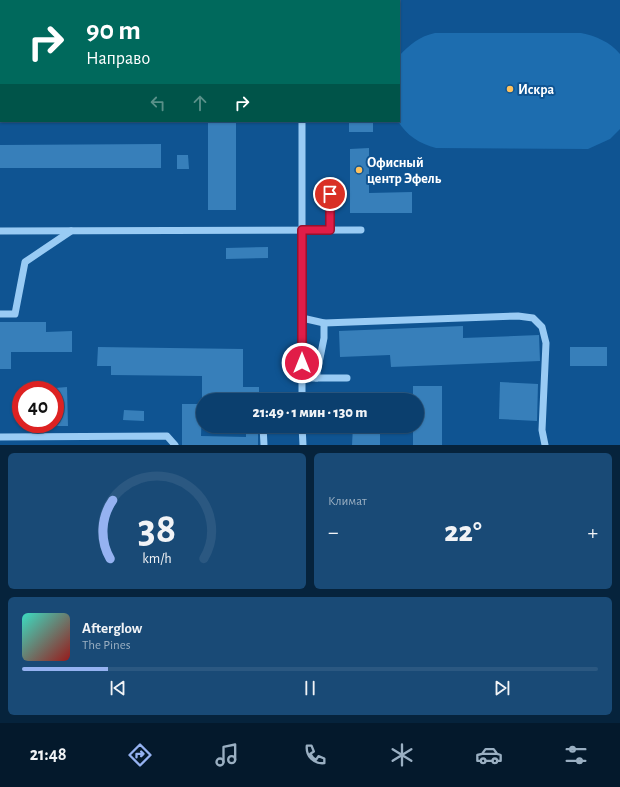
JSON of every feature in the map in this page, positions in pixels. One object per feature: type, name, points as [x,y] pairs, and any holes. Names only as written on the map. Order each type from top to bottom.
[{"type":"street","points":[[302,122],[302,393]]},
{"type":"street","points":[[330,194],[330,230]]},
{"type":"street","points":[[0,231],[361,230]]},
{"type":"street","points":[[0,314],[15,314],[25,262],[71,231]]},
{"type":"street","points":[[302,318],[324,323],[518,316],[533,318],[542,327],[546,343],[542,430],[545,445]]},
{"type":"street","points":[[316,378],[324,338],[324,323]]},
{"type":"street","points":[[302,378],[347,378]]},
{"type":"street","points":[[263,433],[264,445]]},
{"type":"street","points":[[302,433],[303,445]]},
{"type":"street","points":[[0,438],[167,436],[175,445]]},
{"type":"shaded area","name":"Искра","points":[[435,33],[581,33],[602,40],[612,46],[620,54],[620,129],[610,139],[588,149],[436,148],[424,144],[409,135],[399,122],[400,122],[400,55],[424,36]]},
{"type":"building","points":[[208,122],[236,122],[236,210],[208,210]]},
{"type":"building","points":[[349,122],[373,122],[373,132],[349,132]]},
{"type":"building","points":[[161,144],[161,168],[0,168],[0,145]]},
{"type":"building","name":"Офисный центр Эфель","points":[[369,148],[369,193],[412,192],[412,213],[350,213],[350,149]]},
{"type":"building","points":[[177,155],[188,155],[189,169],[177,169]]},
{"type":"building","points":[[268,247],[268,258],[226,259],[226,248]]},
{"type":"building","points":[[0,322],[46,322],[46,332],[72,331],[72,352],[11,352],[11,369],[0,369]]},
{"type":"building","points":[[463,326],[463,338],[539,335],[540,361],[391,367],[390,355],[340,357],[339,331]]},
{"type":"building","points":[[98,347],[243,349],[243,387],[259,387],[259,393],[202,393],[202,376],[111,375],[111,366],[97,366]]},
{"type":"building","points":[[570,347],[607,347],[607,366],[570,366]]},
{"type":"building","points":[[500,382],[538,384],[537,421],[499,419]]},
{"type":"building","points":[[413,386],[442,386],[442,445],[413,445],[413,433],[424,433],[424,393],[413,393]]},
{"type":"building","points":[[64,387],[67,387],[68,426],[64,426]]},
{"type":"building","points":[[182,404],[196,404],[196,433],[201,433],[201,436],[246,437],[246,433],[258,433],[258,445],[182,445]]},
{"type":"building","points":[[124,410],[144,411],[144,421],[123,420]]},
{"type":"building","points":[[353,433],[380,433],[380,445],[352,445]]},
{"type":"place","name":"Искра","points":[[510,89]]},
{"type":"place","name":"Офисный центр Эфель","points":[[359,170]]},
{"type":"route","points":[[302,363],[302,230],[330,230],[330,194]]}]
